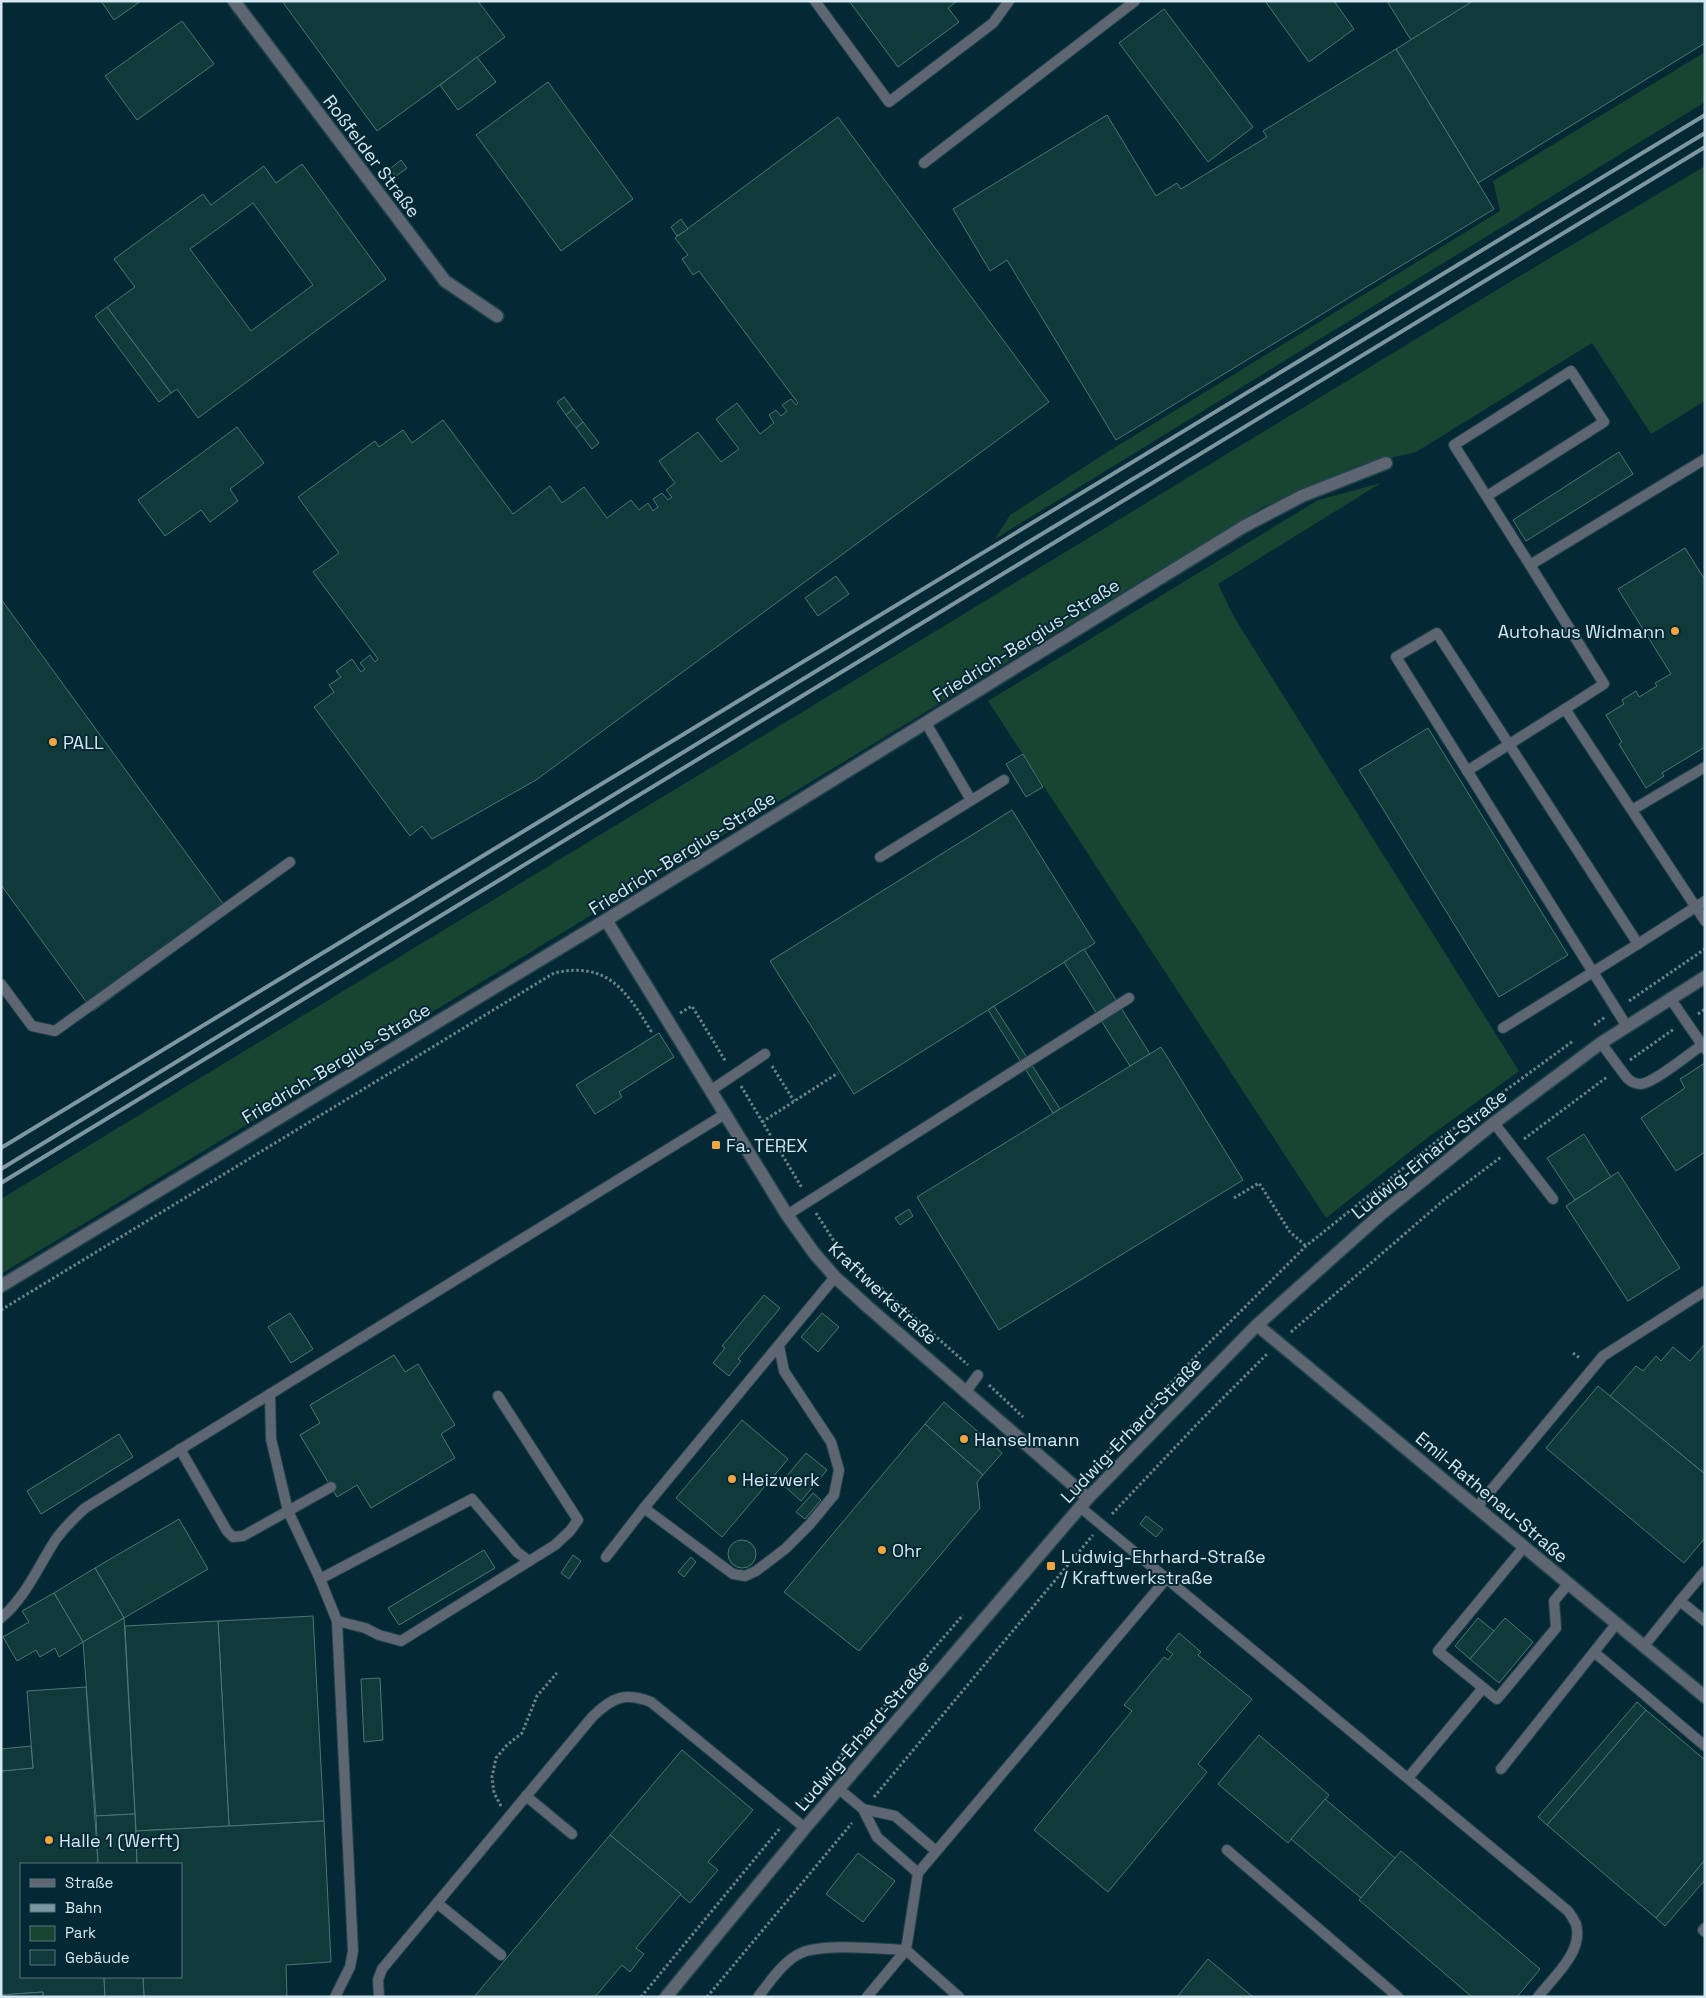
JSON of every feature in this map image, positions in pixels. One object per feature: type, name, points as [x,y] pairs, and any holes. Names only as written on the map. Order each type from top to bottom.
[{"type":"street","name":"Roßfelder Straße","points":[[234,1],[445,281],[497,316]]},
{"type":"street","name":"Friedrich-Bergius-Straße","points":[[1,1286],[606,920],[1243,527],[1302,496],[1386,463]]},
{"type":"street","name":"Kraftwerkstraße","points":[[606,920],[787,1215],[814,1253],[835,1277],[1084,1502]]},
{"type":"street","name":"Ludwig-Erhard-Straße","points":[[666,1997],[806,1828],[1084,1502],[1257,1324],[1381,1214],[1494,1123],[1601,1043],[1705,976]]},
{"type":"street","name":"Emil-Rathenau-Straße","points":[[1257,1324],[1705,1696]]},
{"type":"lane","points":[[815,1],[889,102],[992,22],[1009,1]]},
{"type":"lane","points":[[924,163],[1135,1]]},
{"type":"lane","points":[[1467,771],[1604,684],[1454,445],[1571,372],[1604,422],[1487,496]]},
{"type":"lane","points":[[1530,565],[1705,459]]},
{"type":"lane","points":[[1626,1026],[1396,657],[1437,633],[1638,944]]},
{"type":"lane","points":[[1565,709],[1705,921]]},
{"type":"lane","points":[[926,723],[971,800]]},
{"type":"lane","points":[[1632,810],[1705,767]]},
{"type":"lane","points":[[880,857],[1004,780]]},
{"type":"lane","points":[[1,984],[32,1026],[55,1032],[290,862]]},
{"type":"lane","points":[[1503,1028],[1705,901]]},
{"type":"lane","points":[[787,1215],[1129,998]]},
{"type":"lane","points":[[1601,1043],[1618,1068],[1632,1083],[1642,1084],[1652,1080],[1703,1047],[1670,998]]},
{"type":"lane","points":[[710,1091],[765,1054]]},
{"type":"lane","points":[[1,1618],[23,1593],[69,1522],[85,1508],[725,1114]]},
{"type":"lane","points":[[1494,1123],[1554,1199]]},
{"type":"lane","points":[[606,1557],[644,1508],[835,1277]]},
{"type":"lane","points":[[1477,1507],[1603,1356],[1705,1291]]},
{"type":"lane","points":[[644,1508],[733,1574],[745,1576],[756,1571],[785,1549],[810,1524],[834,1495],[839,1470],[831,1442],[784,1371],[779,1346]]},
{"type":"lane","points":[[965,1393],[978,1375]]},
{"type":"lane","points":[[270,1394],[271,1438],[288,1511],[320,1579],[336,1621],[353,1951],[350,1967],[335,1997]]},
{"type":"lane","points":[[336,1621],[365,1628],[379,1635],[401,1641],[555,1545],[570,1532],[578,1520],[498,1396]]},
{"type":"lane","points":[[180,1449],[227,1531],[233,1537],[243,1536],[331,1487]]},
{"type":"lane","points":[[320,1579],[472,1498],[517,1552],[529,1561]]},
{"type":"lane","points":[[1084,1502],[1102,1525],[1568,1911],[1576,1924],[1577,1938],[1573,1953],[1538,1997]]},
{"type":"lane","points":[[1524,1547],[1438,1650],[1497,1699],[1556,1628],[1554,1601],[1569,1583]]},
{"type":"lane","points":[[1644,1646],[1705,1571]]},
{"type":"lane","points":[[867,1997],[906,1950],[918,1873],[1167,1578]]},
{"type":"lane","points":[[1680,1601],[1705,1621]]},
{"type":"lane","points":[[1501,1769],[1617,1623]]},
{"type":"lane","points":[[1594,1652],[1705,1746]]},
{"type":"lane","points":[[1408,1778],[1483,1688]]},
{"type":"lane","points":[[380,1997],[378,1980],[382,1969],[593,1716],[606,1704],[620,1697],[636,1696],[651,1702],[806,1828]]},
{"type":"lane","points":[[839,1789],[863,1810],[877,1837],[918,1873]]},
{"type":"lane","points":[[526,1796],[572,1834]]},
{"type":"lane","points":[[863,1810],[895,1816],[936,1851]]},
{"type":"lane","points":[[1227,1850],[1398,1997]]},
{"type":"lane","points":[[437,1902],[501,1955]]},
{"type":"lane","points":[[758,1997],[784,1966],[801,1953],[825,1948],[906,1950],[958,1997]]},
{"type":"path","points":[[1,1310],[554,973],[569,970],[585,970],[609,978],[627,993],[651,1030],[692,1006],[842,1252],[1026,1420]]},
{"type":"path","points":[[707,1997],[1102,1525],[1201,1420],[1279,1343],[1444,1200],[1618,1068],[1705,1010]]},
{"type":"path","points":[[765,1054],[794,1101]]},
{"type":"path","points":[[762,1122],[838,1073]]},
{"type":"path","points":[[1234,1198],[1259,1183],[1290,1232],[1306,1246]]},
{"type":"path","points":[[508,1818],[494,1793],[493,1766],[501,1751],[522,1733],[537,1696],[557,1673]]},
{"type":"green space","points":[[1705,52],[1705,102],[995,539],[1010,515],[1109,451],[1500,211],[1493,181]]},
{"type":"green space","points":[[1705,166],[1705,401],[1651,434],[1592,343],[1416,452],[1357,466],[1263,507],[1,1274],[1,1199],[1518,277]]},
{"type":"green space","points":[[1381,483],[1218,584],[1234,617],[1519,1071],[1422,1142],[1326,1218],[988,701],[1318,500]]},
{"type":"building","points":[[101,1],[141,1],[114,20]]},
{"type":"building","points":[[282,1],[478,1],[505,37],[377,131]]},
{"type":"building","points":[[849,1],[957,1],[948,8],[959,22],[898,67]]},
{"type":"building","points":[[1265,1],[1334,1],[1354,29],[1309,62]]},
{"type":"building","points":[[1387,1],[1468,1],[1469,4],[1411,40]]},
{"type":"building","points":[[1473,1],[1705,1],[1705,43],[1478,183],[1396,49]]},
{"type":"building","points":[[1164,9],[1253,127],[1208,162],[1119,43]]},
{"type":"building","points":[[182,21],[214,64],[137,120],[105,76]]},
{"type":"building","points":[[1396,49],[1494,209],[1116,440],[1007,260],[990,271],[953,209],[1107,115],[1156,196],[1177,183],[1181,189],[1267,137],[1263,131]]},
{"type":"building","points":[[477,57],[496,82],[458,110],[440,85]]},
{"type":"building","points":[[548,82],[633,199],[561,251],[476,135]]},
{"type":"building","points":[[838,117],[1049,402],[536,780],[432,839],[422,826],[410,836],[314,707],[334,692],[329,685],[341,677],[336,671],[352,659],[361,672],[365,669],[360,663],[370,655],[375,662],[378,659],[313,572],[339,553],[298,497],[375,441],[379,447],[403,430],[412,443],[443,420],[513,514],[550,486],[562,503],[584,487],[607,518],[631,500],[639,510],[648,503],[653,511],[658,507],[653,499],[662,493],[668,500],[672,497],[666,490],[675,483],[659,461],[698,432],[721,462],[739,449],[716,419],[737,403],[760,434],[774,423],[769,415],[776,410],[781,416],[787,411],[782,405],[791,399],[796,405],[798,403],[699,271],[693,275],[682,259],[688,255],[675,238]]},
{"type":"building","points":[[401,160],[407,168],[396,176],[390,169]]},
{"type":"building","points":[[302,164],[386,279],[198,418],[177,389],[171,393],[107,307],[135,287],[114,259],[203,194],[211,205],[264,166],[276,183]],"holes":[[[253,203],[313,285],[251,331],[190,249]]]},
{"type":"building","points":[[681,219],[688,229],[677,236],[671,227]]},
{"type":"building","points":[[107,307],[171,393],[159,402],[95,316]]},
{"type":"building","points":[[564,397],[573,409],[566,415],[557,402]]},
{"type":"building","points":[[573,409],[583,422],[576,428],[566,415]]},
{"type":"building","points":[[583,422],[599,443],[592,449],[576,428]]},
{"type":"building","points":[[237,427],[264,463],[230,489],[238,501],[210,522],[201,510],[165,536],[138,500]]},
{"type":"building","points":[[1619,452],[1633,474],[1526,541],[1513,520]]},
{"type":"building","name":"Autohaus Widmann","points":[[1685,548],[1705,580],[1705,747],[1662,773],[1664,776],[1646,788],[1619,744],[1622,742],[1606,715],[1624,704],[1622,700],[1636,691],[1639,697],[1657,686],[1655,683],[1671,674],[1618,589]]},
{"type":"building","points":[[836,576],[849,594],[818,616],[805,598]]},
{"type":"building","name":"PALL","points":[[1,599],[229,912],[93,1011],[1,885]]},
{"type":"building","points":[[1428,728],[1568,955],[1499,997],[1359,770]]},
{"type":"building","points":[[1023,754],[1043,787],[1026,797],[1006,764]]},
{"type":"building","points":[[1012,810],[1095,943],[854,1094],[770,961]]},
{"type":"building","points":[[1084,949],[1150,1054],[1130,1066],[1064,962]]},
{"type":"building","points":[[994,1006],[1060,1109],[1053,1113],[988,1010]]},
{"type":"building","points":[[659,1033],[674,1057],[619,1092],[622,1097],[595,1114],[576,1085]]},
{"type":"building","points":[[1161,1047],[1243,1180],[999,1330],[917,1197]]},
{"type":"building","points":[[1705,1063],[1705,1152],[1676,1171],[1641,1118],[1685,1088],[1680,1079]]},
{"type":"building","points":[[1584,1134],[1611,1177],[1575,1200],[1547,1158]]},
{"type":"building","points":[[1618,1172],[1680,1268],[1628,1301],[1566,1206]]},
{"type":"building","points":[[909,1209],[913,1216],[900,1225],[895,1218]]},
{"type":"building","points":[[764,1295],[780,1308],[738,1359],[741,1361],[729,1376],[713,1363],[725,1348],[722,1346]]},
{"type":"building","points":[[290,1313],[313,1349],[291,1363],[268,1327]]},
{"type":"building","points":[[822,1313],[839,1327],[818,1352],[801,1337]]},
{"type":"building","points":[[1705,1344],[1705,1474],[1610,1396],[1636,1366],[1643,1371],[1656,1356],[1661,1361],[1673,1347],[1690,1361]]},
{"type":"building","points":[[394,1355],[405,1372],[418,1364],[455,1425],[441,1434],[455,1458],[371,1508],[357,1485],[337,1497],[300,1435],[320,1423],[310,1405]]},
{"type":"building","points":[[1598,1386],[1705,1474],[1705,1538],[1684,1563],[1546,1448]]},
{"type":"building","name":"Hanselmann","points":[[944,1402],[1002,1453],[983,1475],[925,1424]]},
{"type":"building","name":"Heizwerk","points":[[742,1420],[788,1459],[722,1537],[676,1498]]},
{"type":"building","name":"Ohr","points":[[925,1424],[983,1475],[977,1482],[980,1508],[859,1651],[784,1592]]},
{"type":"building","points":[[119,1434],[133,1457],[41,1514],[27,1491]]},
{"type":"building","points":[[806,1453],[827,1470],[801,1501],[781,1483]]},
{"type":"building","points":[[813,1493],[821,1500],[805,1519],[796,1512]]},
{"type":"building","points":[[1146,1516],[1163,1529],[1156,1537],[1140,1524]]},
{"type":"building","points":[[179,1519],[208,1569],[124,1618],[95,1568]]},
{"type":"building","points":[[742,1540],[752,1544],[756,1554],[752,1564],[742,1568],[732,1564],[728,1554],[732,1544]]},
{"type":"building","points":[[484,1550],[495,1568],[399,1625],[388,1608]]},
{"type":"building","points":[[573,1555],[581,1561],[569,1579],[561,1573]]},
{"type":"building","points":[[691,1557],[696,1562],[684,1577],[678,1572]]},
{"type":"building","points":[[95,1568],[124,1618],[83,1642],[54,1593]]},
{"type":"building","points":[[54,1593],[83,1642],[59,1657],[55,1648],[40,1657],[36,1650],[17,1661],[3,1637],[29,1622],[22,1611]]},
{"type":"building","points":[[313,1616],[324,1821],[229,1826],[218,1621]]},
{"type":"building","points":[[124,1618],[135,1814],[96,1816],[83,1642]]},
{"type":"building","points":[[1478,1618],[1494,1631],[1470,1659],[1455,1646]]},
{"type":"building","points":[[1505,1618],[1533,1642],[1499,1683],[1470,1659]]},
{"type":"building","points":[[218,1621],[229,1826],[136,1831],[125,1626]]},
{"type":"building","points":[[1179,1633],[1201,1652],[1198,1655],[1252,1699],[1198,1764],[1207,1772],[1108,1892],[1034,1830],[1132,1711],[1124,1705],[1164,1657],[1168,1660],[1173,1654],[1166,1649]]},
{"type":"building","points":[[380,1678],[383,1740],[364,1742],[361,1679]]},
{"type":"building","name":"Halle 1 (Werft)","points":[[86,1687],[98,1863],[20,1863],[20,1978],[104,1978],[105,1997],[43,1997],[43,1992],[1,1995],[1,1771],[33,1768],[27,1691]]},
{"type":"building","points":[[1637,1702],[1646,1710],[1547,1825],[1538,1817]]},
{"type":"building","points":[[1646,1710],[1705,1760],[1705,1860],[1656,1918],[1547,1825]]},
{"type":"building","points":[[1259,1735],[1329,1795],[1288,1843],[1218,1784]]},
{"type":"building","points":[[31,1746],[33,1768],[1,1771],[1,1749]]},
{"type":"building","points":[[682,1750],[753,1810],[708,1862],[718,1870],[690,1903],[610,1835]]},
{"type":"building","points":[[1325,1799],[1395,1858],[1361,1898],[1291,1839]]},
{"type":"building","points":[[135,1814],[137,1863],[98,1863],[96,1816]]},
{"type":"building","points":[[324,1821],[331,1962],[286,1965],[287,1997],[144,1997],[143,1978],[182,1978],[182,1863],[137,1863],[136,1831]]},
{"type":"building","points":[[610,1835],[681,1894],[636,1948],[644,1954],[630,1972],[622,1965],[595,1997],[474,1997]]},
{"type":"building","points":[[1401,1851],[1540,1969],[1517,1997],[1472,1997],[1359,1900]]},
{"type":"building","points":[[858,1853],[895,1881],[863,1922],[826,1894]]},
{"type":"building","points":[[1705,1860],[1705,1880],[1665,1926],[1656,1918]]},
{"type":"building","points":[[1208,1959],[1253,1997],[1177,1997]]},
{"type":"building","points":[[104,1978],[143,1978],[144,1997],[105,1997]]},
{"type":"building","points":[[43,1992],[43,1997],[1,1997],[1,1995]]},
{"type":"railway","points":[[1,1148],[1705,115]]},
{"type":"railway","points":[[1,1169],[908,615],[1705,133]]},
{"type":"railway","points":[[1,1183],[1705,147]]},
{"type":"place","name":"Autohaus Widmann","points":[[1675,631]]},
{"type":"place","name":"PALL","points":[[53,742]]},
{"type":"place","name":"Fa. TEREX","points":[[716,1145]]},
{"type":"place","name":"Hanselmann","points":[[964,1439]]},
{"type":"place","name":"Heizwerk","points":[[732,1479]]},
{"type":"place","name":"Ohr","points":[[882,1550]]},
{"type":"place","name":"Ludwig-Ehrhard-Straße / Kraftwerkstraße","points":[[1051,1566]]},
{"type":"place","name":"Halle 1 (Werft)","points":[[49,1840]]}]
